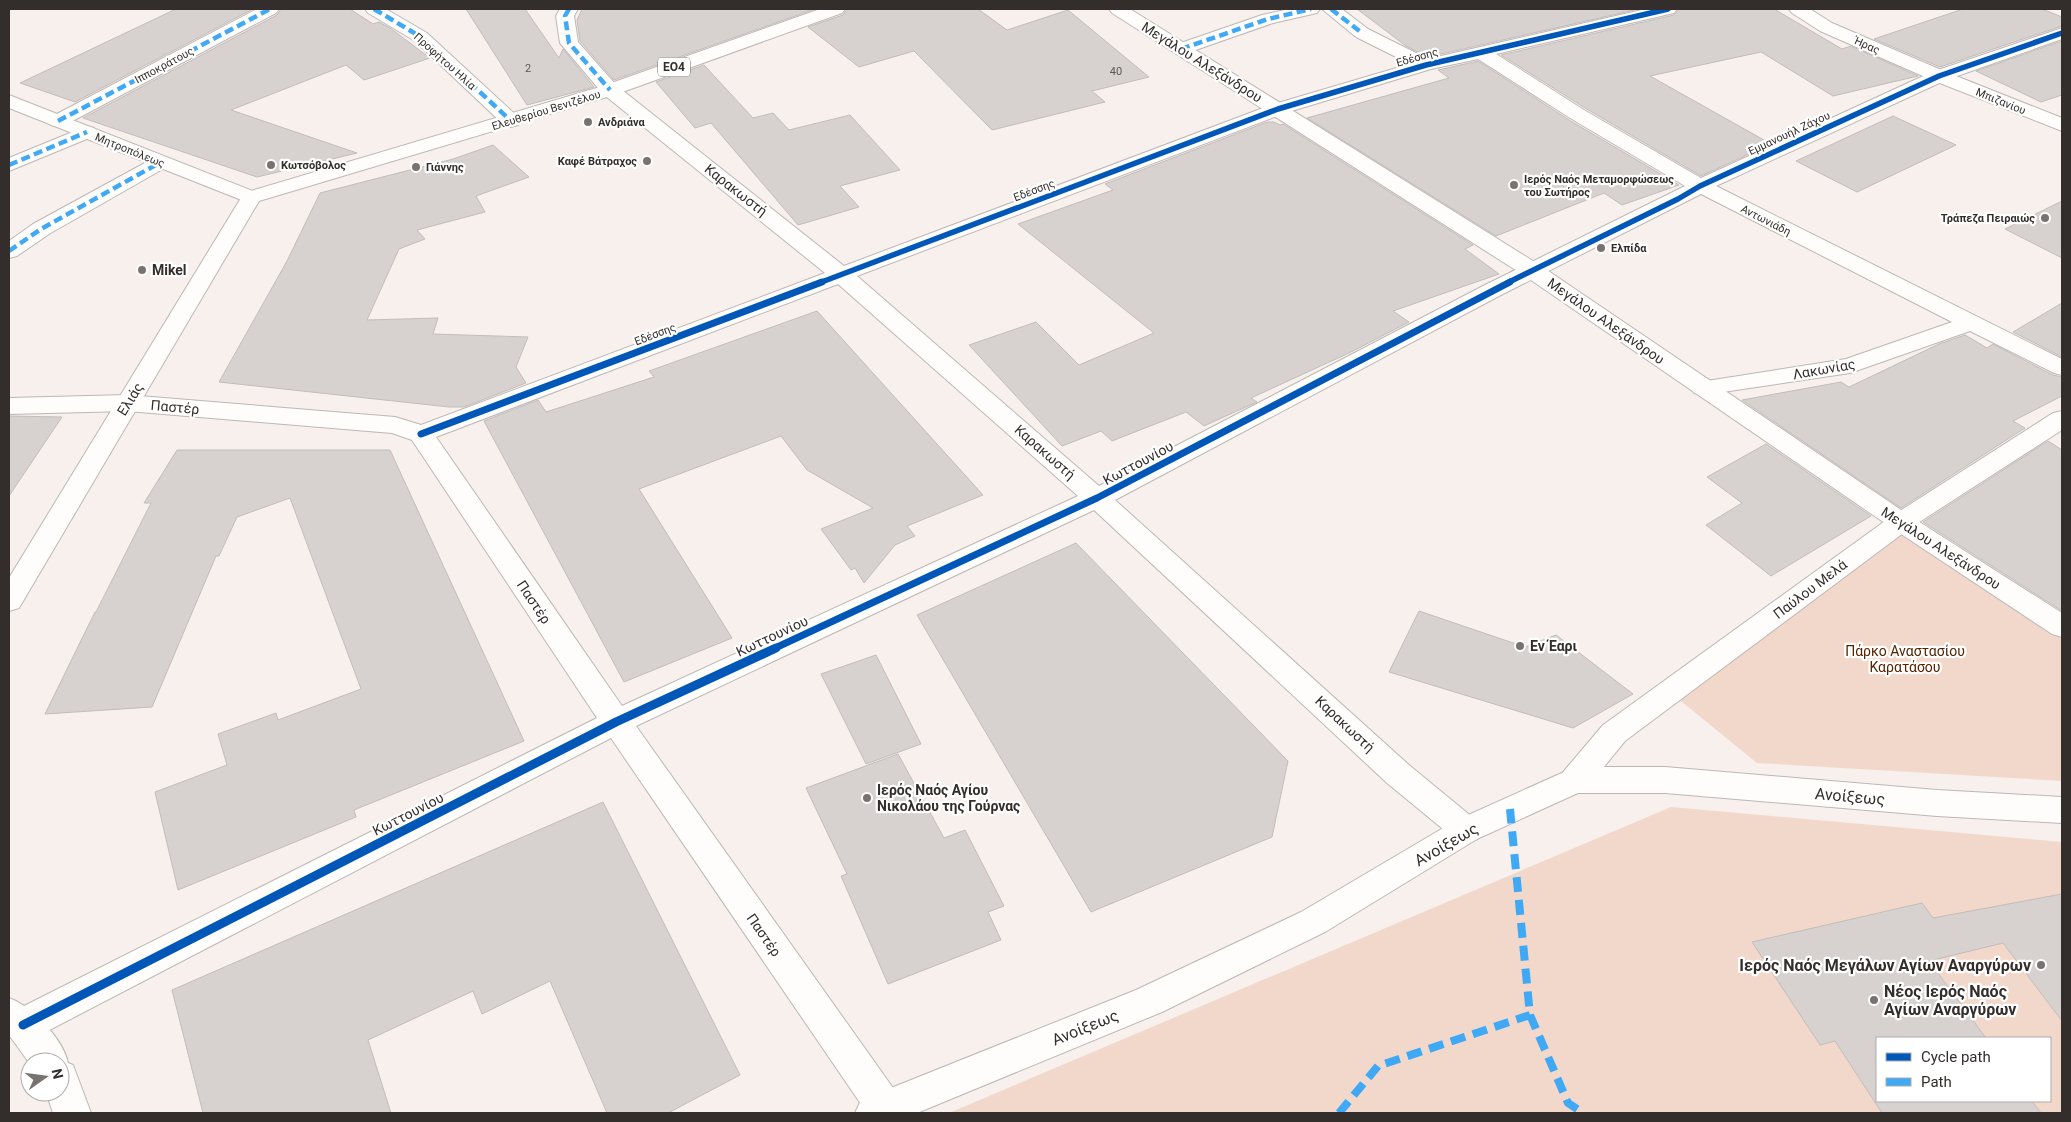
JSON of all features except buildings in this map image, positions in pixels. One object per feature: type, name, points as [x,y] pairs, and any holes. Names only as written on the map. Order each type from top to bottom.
[{"type":"street","name":"Ιπποκράτους","points":[[58,121],[270,9]]},
{"type":"street","name":"Προφήτου Ηλία","points":[[374,9],[421,37],[511,121]]},
{"type":"street","name":"Καρακωστή","points":[[570,9],[566,16],[569,43],[610,90],[842,275],[1097,498],[1398,774],[1466,830]]},
{"type":"street","name":"Ελευθερίου Βενιζέλου","points":[[251,197],[610,90],[836,9]]},
{"type":"street","name":"Μεγάλου Αλεξάνδρου","points":[[1118,9],[1533,271],[1901,522],[2062,627]]},
{"type":"street","points":[[1181,48],[1268,19],[1312,9]]},
{"type":"street","points":[[1332,9],[1362,33],[1426,65]]},
{"type":"street","name":"Εδέσσης","points":[[421,434],[1278,109],[1426,65],[1668,9]]},
{"type":"street","name":"Ήρας","points":[[1798,9],[1826,27],[1939,76]]},
{"type":"street","name":"Εμμανουήλ Ζάχου","points":[[1533,271],[1678,199],[1700,186],[1939,76],[2062,33]]},
{"type":"street","name":"Αντωνιάδη","points":[[1480,52],[1577,114],[1700,186],[2062,368]]},
{"type":"street","name":"Μπιζανίου","points":[[1939,76],[2062,125]]},
{"type":"street","name":"Μητροπόλεως","points":[[9,101],[251,197]]},
{"type":"street","points":[[9,166],[87,132]]},
{"type":"street","points":[[9,251],[40,229],[161,162]]},
{"type":"street","name":"Ελιάς","points":[[9,601],[251,197]]},
{"type":"street","name":"Κωττουνίου","points":[[16,1020],[616,722],[1097,498],[1533,271]]},
{"type":"street","name":"Λακωνίας","points":[[1702,388],[1850,366],[1970,323]]},
{"type":"street","name":"Παστέρ","points":[[9,406],[127,403],[395,425],[421,434],[880,1111]]},
{"type":"street","name":"Παύλου Μελά","points":[[1575,780],[1614,734],[1901,522],[2062,419]]},
{"type":"street","name":"Ανοίξεως","points":[[880,1111],[1166,992],[1313,922],[1466,830],[1575,780],[1665,780],[1936,803],[2062,810]]},
{"type":"street","points":[[16,1020],[42,1052]]},
{"type":"green space","name":"Πάρκο Αναστασίου Καρατάσου","points":[[1901,522],[2062,630],[2062,781],[1757,763],[1671,693]]},
{"type":"green space","points":[[1671,807],[2062,842],[2062,1113],[949,1113]]},
{"type":"marked path","points":[[58,121],[270,9]]},
{"type":"marked path","points":[[374,9],[421,37],[511,121]]},
{"type":"marked path","points":[[569,9],[565,16],[569,43],[610,90]]},
{"type":"marked path","points":[[1181,49],[1268,19],[1311,9]]},
{"type":"marked path","points":[[1331,9],[1362,33]]},
{"type":"marked path","points":[[9,165],[87,132]]},
{"type":"marked path","points":[[9,251],[41,229],[161,162]]},
{"type":"marked path","points":[[1339,1113],[1378,1066],[1530,1015],[1510,809]]},
{"type":"marked path","points":[[1530,1015],[1568,1103],[1583,1113]]},
{"type":"cycle path","points":[[421,434],[1278,109],[1426,65],[1668,9]]},
{"type":"cycle path","points":[[23,1025],[616,722],[1097,498],[1491,291],[1678,199],[1700,186],[1939,76],[2062,33]]},
{"type":"place","name":"Ανδριάνα","points":[[588,122]]},
{"type":"place","name":"Καφέ Βάτραχος","points":[[647,161]]},
{"type":"place","name":"Κωτσόβολος","points":[[271,165]]},
{"type":"place","name":"Γιάννης","points":[[416,167]]},
{"type":"place","name":"Ιερός Ναός Μεταμορφώσεως του Σωτήρος","points":[[1514,185]]},
{"type":"place","name":"Τράπεζα Πειραιώς","points":[[2045,218]]},
{"type":"place","name":"Ελπίδα","points":[[1601,248]]},
{"type":"place","name":"Mikel","points":[[142,270]]},
{"type":"place","name":"Εν Έαρι","points":[[1520,646]]},
{"type":"place","name":"Ιερός Ναός Αγίου Νικολάου της Γούρνας","points":[[867,798]]},
{"type":"place","name":"Ιερός Ναός Μεγάλων Αγίων Αναργύρων","points":[[2041,965]]},
{"type":"place","name":"Νέος Ιερός Ναός Αγίων Αναργύρων","points":[[1874,1000]]}]
